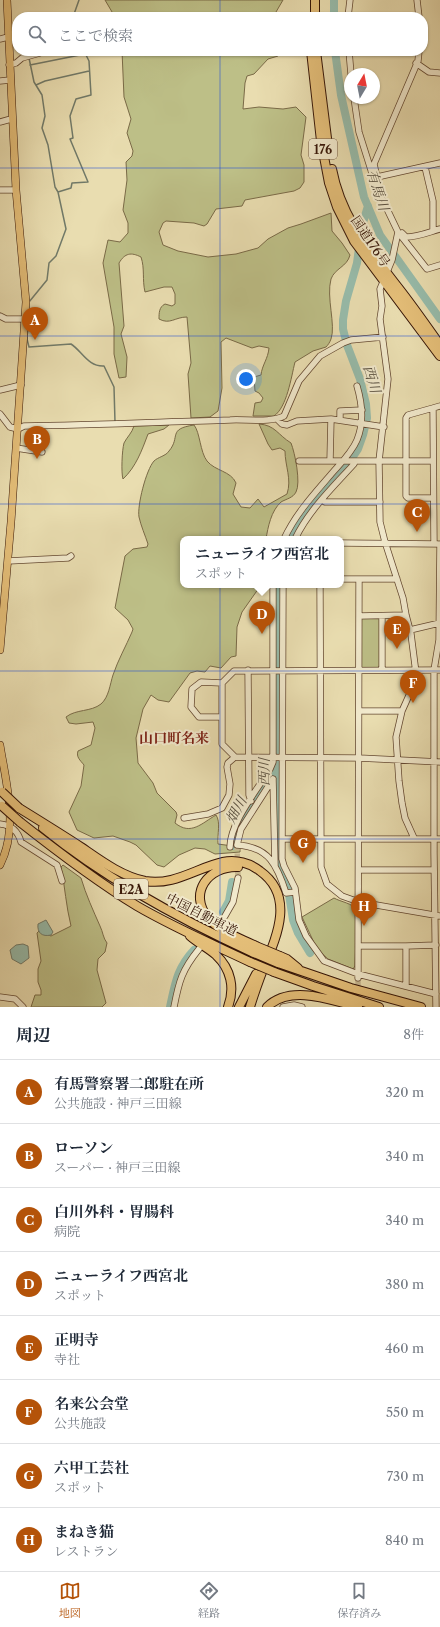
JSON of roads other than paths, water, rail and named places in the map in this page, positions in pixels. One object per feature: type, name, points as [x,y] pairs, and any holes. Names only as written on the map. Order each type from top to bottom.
[{"type":"highway","points":[[309,12],[310,0]]},
{"type":"highway","points":[[315,0],[315,12]]},
{"type":"highway","name":"国道176号","points":[[312,56],[321,141],[329,183],[337,207],[354,241],[364,256],[385,275],[440,346]]},
{"type":"highway","name":"国道176号","points":[[317,56],[326,140],[338,194],[351,223],[366,247],[440,356]]},
{"type":"highway","name":"中国自動車道","points":[[1,791],[70,849],[126,887],[209,932],[279,959],[303,972],[382,998],[421,1007]]},
{"type":"highway","name":"中国自動車道","points":[[1,805],[20,822],[78,867],[138,906],[250,962],[313,986],[379,1007]]},
{"type":"highway","points":[[20,808],[108,864],[137,878],[155,882],[167,882],[213,865],[231,861],[250,865],[265,874],[277,891],[280,901],[280,918],[274,942],[250,1007]]},
{"type":"highway","points":[[239,1007],[256,975],[270,939],[275,919],[274,899],[265,882],[254,872],[240,867],[230,867],[212,873],[200,890],[201,903],[204,912],[217,926],[255,949]]},
{"type":"highway","points":[[184,930],[198,943],[215,955],[228,970],[232,989],[228,1007]]},
{"type":"highway","points":[[267,1007],[280,997],[300,995],[326,999],[358,1007]]},
{"type":"main road","points":[[0,650],[26,319],[25,282],[16,190],[7,0]]},
{"type":"main road","points":[[0,745],[2,769],[9,802],[7,843],[0,865]]},
{"type":"street","points":[[349,12],[350,0]]},
{"type":"street","points":[[417,0],[418,12]]},
{"type":"street","points":[[0,39],[8,37]]},
{"type":"street","points":[[9,65],[16,63],[22,58],[31,56]]},
{"type":"street","points":[[350,56],[351,68]]},
{"type":"street","points":[[376,186],[378,182],[374,164],[418,61],[418,56]]},
{"type":"street","points":[[416,63],[428,72],[440,73]]},
{"type":"street","points":[[0,81],[10,80]]},
{"type":"street","points":[[355,104],[359,132],[376,186],[397,232],[427,269],[440,265]]},
{"type":"street","points":[[0,122],[12,119]]},
{"type":"street","points":[[377,177],[440,163]]},
{"type":"street","points":[[425,167],[433,201],[433,231]]},
{"type":"street","points":[[0,190],[16,190]]},
{"type":"street","points":[[397,232],[406,237],[429,233],[440,229]]},
{"type":"street","points":[[397,232],[392,260],[380,289],[382,306],[380,319],[388,379],[384,427],[379,461],[380,502],[381,528],[403,598],[410,630],[415,670],[416,682],[402,711],[396,732],[397,760],[405,818],[414,838]]},
{"type":"street","points":[[0,316],[6,319],[26,319]]},
{"type":"street","points":[[0,414],[10,427],[18,429],[24,426],[277,419],[284,416],[299,381],[310,366],[320,356],[351,340],[383,337]]},
{"type":"street","points":[[0,390],[21,385]]},
{"type":"street","points":[[286,536],[302,509],[348,455],[357,440],[361,424],[362,410],[357,386]]},
{"type":"street","points":[[433,498],[408,498],[406,496],[406,418],[408,415],[440,406]]},
{"type":"street","points":[[433,408],[433,498],[438,544],[440,596],[437,670],[437,839],[434,870],[438,916],[436,946],[438,998],[436,1007]]},
{"type":"street","points":[[340,420],[340,411],[362,410]]},
{"type":"street","points":[[277,419],[282,424],[287,425],[297,421],[331,419],[384,427]]},
{"type":"street","points":[[330,461],[331,419]]},
{"type":"street","points":[[16,448],[42,452]]},
{"type":"street","points":[[299,461],[433,461]]},
{"type":"street","points":[[297,536],[305,521],[355,461]]},
{"type":"street","points":[[322,500],[325,502],[380,502]]},
{"type":"street","points":[[344,543],[385,542],[438,544]]},
{"type":"street","points":[[8,561],[68,558],[71,556]]},
{"type":"street","points":[[344,580],[397,579]]},
{"type":"street","points":[[358,976],[360,758],[359,580]]},
{"type":"street","points":[[273,588],[273,758],[270,769],[242,829],[237,845],[250,846],[258,849],[275,866],[292,892],[299,920],[306,936],[324,961],[358,976],[406,986],[438,998]]},
{"type":"street","points":[[283,588],[282,838],[284,866],[295,888],[292,892]]},
{"type":"street","points":[[320,588],[321,867],[324,880],[342,896],[359,902],[438,916]]},
{"type":"street","points":[[359,616],[406,615]]},
{"type":"street","points":[[382,616],[382,670]]},
{"type":"street","points":[[410,630],[440,623]]},
{"type":"street","points":[[248,670],[249,796],[253,803]]},
{"type":"street","points":[[437,670],[248,670],[234,671],[222,683],[222,744],[235,757],[360,758],[437,762]]},
{"type":"street","points":[[222,683],[201,682],[192,689],[191,707],[199,717],[222,717]]},
{"type":"street","points":[[359,711],[402,711]]},
{"type":"street","points":[[184,818],[208,814],[222,808],[228,795],[230,784],[227,767],[228,763],[235,757]]},
{"type":"street","points":[[230,847],[232,831],[253,803],[274,779],[275,866]]},
{"type":"street","points":[[0,824],[9,825],[19,836],[21,842],[57,865],[62,881]]},
{"type":"street","points":[[282,838],[437,839]]},
{"type":"street","points":[[359,870],[434,870]]},
{"type":"street","points":[[225,916],[233,902],[238,878]]},
{"type":"street","points":[[358,946],[436,946]]},
{"type":"street","points":[[406,946],[406,986]]},
{"type":"street","points":[[174,1007],[184,971],[199,949]]},
{"type":"street","points":[[0,997],[14,999],[23,1007]]},
{"type":"street","points":[[283,1007],[294,1005],[302,1007]]},
{"type":"waterway","points":[[75,12],[79,0]]},
{"type":"waterway","name":"有馬川","points":[[334,0],[334,12]]},
{"type":"waterway","points":[[30,65],[75,56]]},
{"type":"waterway","points":[[58,192],[71,188],[72,183],[88,182],[70,139],[73,138],[70,116],[76,99],[91,95],[89,61],[86,56]]},
{"type":"waterway","name":"有馬川","points":[[336,56],[341,95],[364,197],[380,235],[440,319]]},
{"type":"waterway","points":[[29,58],[34,82],[42,95],[45,116],[42,128],[48,145],[55,187],[58,192],[66,229],[56,256],[49,263],[47,280],[29,302]]},
{"type":"waterway","points":[[36,85],[45,81],[89,71]]},
{"type":"waterway","name":"西川","points":[[291,536],[304,512],[352,458],[358,449],[367,418],[366,404],[360,379],[347,345],[343,329],[343,320],[346,301],[357,263],[362,226],[368,206]]},
{"type":"waterway","points":[[29,312],[27,339],[29,347],[71,344],[89,361],[98,366],[104,366],[114,387],[115,422]]},
{"type":"waterway","name":"畑川","points":[[276,588],[278,863],[288,888],[293,920],[298,933],[310,953]]},
{"type":"waterway","name":"畑川","points":[[234,846],[236,832],[239,826],[276,767]]},
{"type":"waterway","name":"畑川","points":[[223,912],[229,901],[232,882]]},
{"type":"waterway","name":"畑川","points":[[170,1007],[180,970],[194,950]]},
{"type":"tunnel","points":[[237,845],[238,878]]},
{"type":"tunnel","points":[[204,943],[225,916]]},
{"type":"tunnel","points":[[358,978],[358,1003]]},
{"type":"place","name":"有馬警察署二郎駐在所","points":[[35,340]]},
{"type":"place","name":"ローソン","points":[[37,459]]},
{"type":"place","name":"白川外科・胃腸科","points":[[417,532]]},
{"type":"place","name":"ニューライフ西宮北","points":[[262,634]]},
{"type":"place","name":"正明寺","points":[[397,649]]},
{"type":"place","name":"名来公会堂","points":[[413,703]]},
{"type":"place","name":"六甲工芸社","points":[[303,863]]},
{"type":"place","name":"まねき猫","points":[[364,926]]},
{"type":"district","name":"山口町名来","points":[[174,738]]}]
